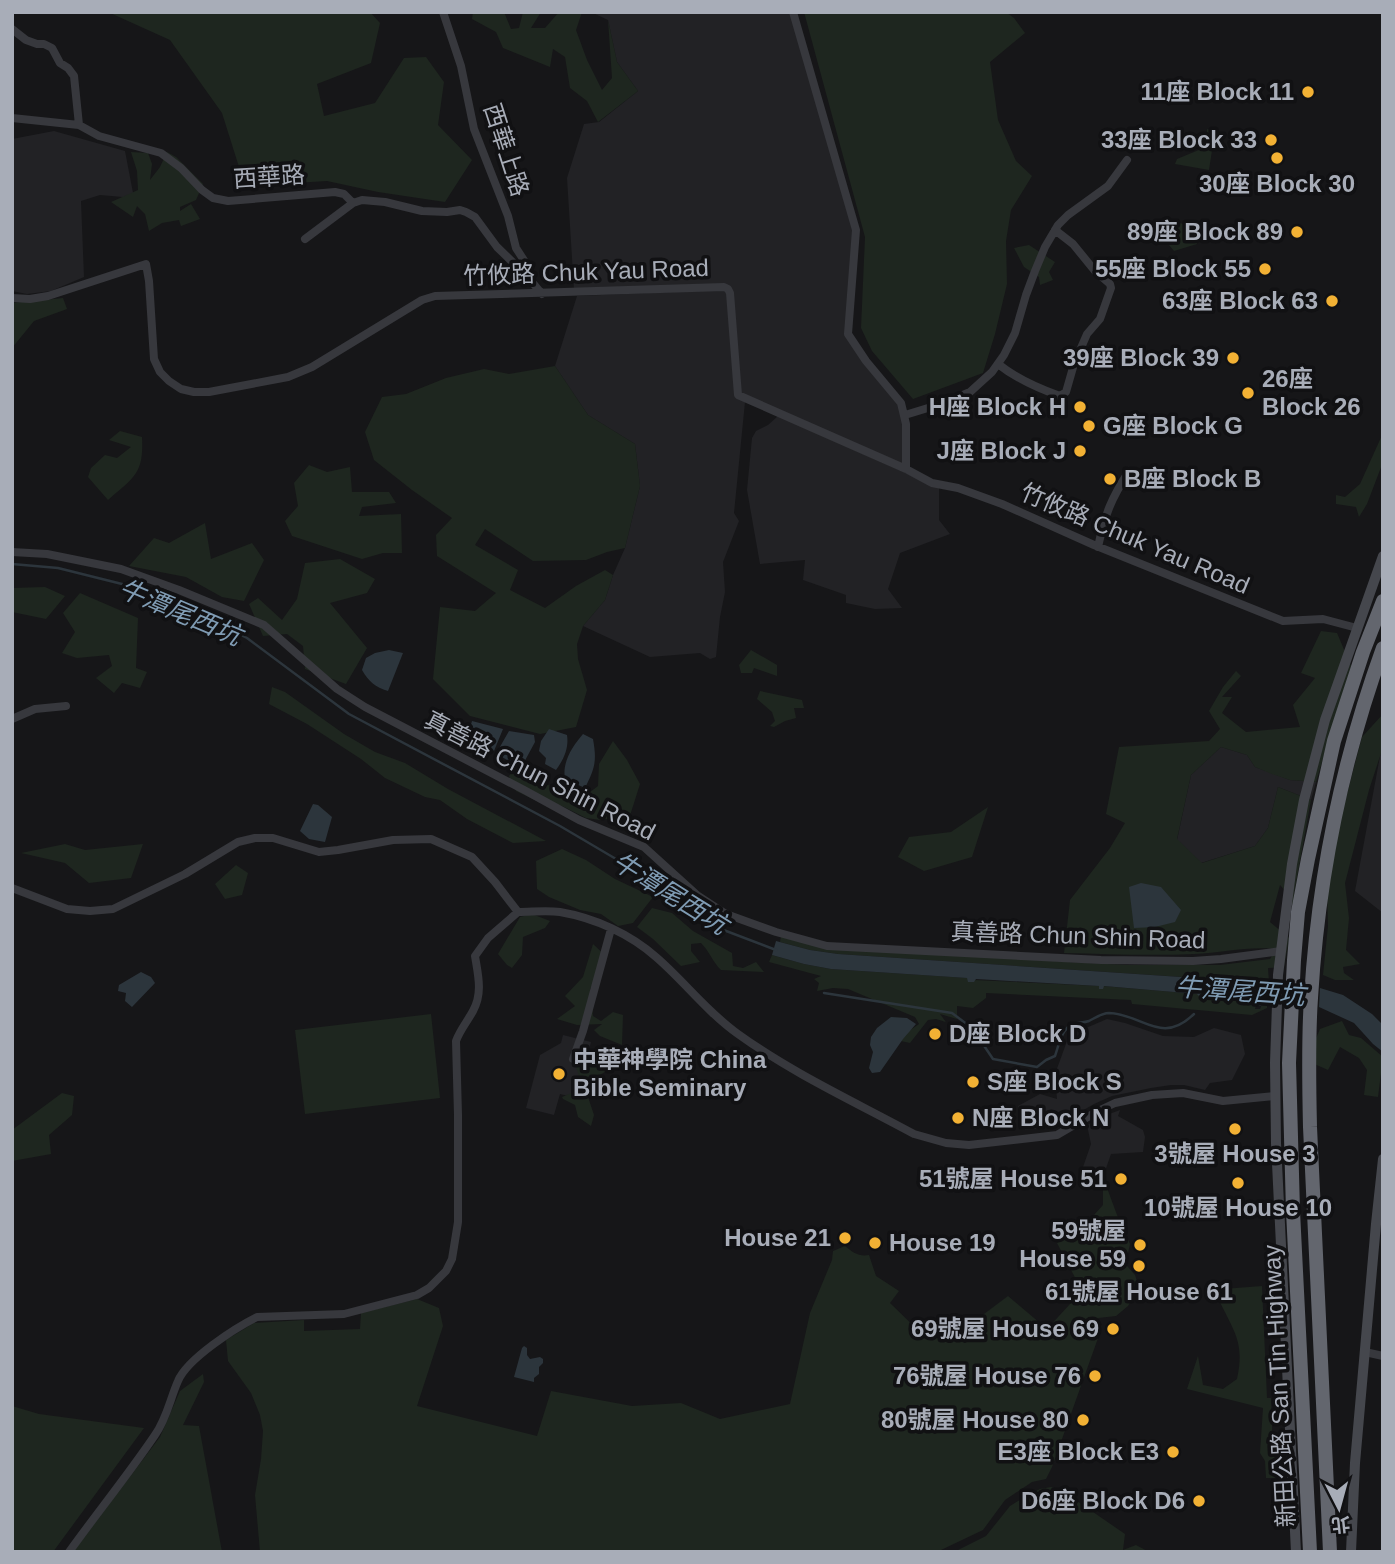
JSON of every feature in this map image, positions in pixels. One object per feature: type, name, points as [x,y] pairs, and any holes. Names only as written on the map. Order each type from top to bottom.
[{"type":"highway","name":"新田公路 San Tin Highway","points":[[1310,1552],[1293,1211],[1290,1025],[1285,976],[1334,741],[1383,601]]},
{"type":"highway","name":"新田公路 San Tin Highway","points":[[1330,1552],[1310,1126],[1309,1023],[1312,975],[1335,814],[1348,760],[1383,648]]},
{"type":"street","name":"西華上路","points":[[443,12],[461,66],[474,129],[508,216],[516,248],[527,265],[527,276],[542,294]]},
{"type":"street","points":[[793,12],[856,230],[848,334],[866,361],[901,403],[906,424],[906,469]]},
{"type":"street","points":[[12,29],[26,40],[52,48],[60,63],[74,76],[79,125]]},
{"type":"street","name":"西華路","points":[[12,118],[79,125],[99,136],[161,153],[213,198],[229,201],[335,192],[344,194],[353,203],[362,200],[385,202],[422,211],[460,210],[475,217],[497,247],[527,276]]},
{"type":"street","points":[[905,415],[970,392],[998,364],[1015,333],[1035,271],[1055,230],[1068,215],[1108,186],[1127,160]]},
{"type":"street","points":[[305,239],[353,203]]},
{"type":"street","points":[[998,364],[1041,390],[1063,395],[1087,334],[1101,316],[1110,284],[1095,271],[1073,244],[1055,230]]},
{"type":"street","name":"竹攸路 Chuk Yau Road","points":[[12,298],[48,296],[146,264],[154,359],[160,372],[181,390],[209,392],[288,377],[312,367],[422,300],[435,296],[723,287],[730,293],[737,395],[932,483],[958,488],[1002,504],[1098,547],[1283,621],[1323,619],[1357,628]]},
{"type":"street","points":[[1098,547],[1111,500],[1129,471]]},
{"type":"street","name":"真善路 Chun Shin Road","points":[[12,552],[47,554],[121,569],[264,625],[337,689],[365,707],[579,820],[644,847],[696,895],[726,914],[776,932],[827,946],[1101,960],[1193,961],[1281,951]]},
{"type":"street","points":[[1296,1552],[1275,1096],[1275,1021],[1285,976],[1281,951],[1292,864],[1304,800],[1325,720],[1383,556]]},
{"type":"street","points":[[12,719],[35,709],[66,706]]},
{"type":"street","points":[[12,888],[68,909],[113,909],[185,874],[239,842],[255,838],[273,838],[318,852],[393,841],[431,839],[472,857],[495,881],[518,912]]},
{"type":"street","points":[[69,1552],[157,1433],[178,1380],[196,1358],[257,1317],[356,1312],[417,1295],[429,1288],[446,1271],[452,1259],[458,1222],[456,1041],[478,1000],[479,977],[475,956],[488,938],[518,912],[562,912],[596,921],[636,942],[657,957],[735,1032],[780,1062],[914,1134],[935,1141],[969,1145],[1057,1135],[1115,1103],[1161,1094],[1183,1093],[1223,1101],[1275,1096]]},
{"type":"street","points":[[573,1059],[611,929]]},
{"type":"street","points":[[1351,1552],[1355,1463],[1383,1159]]},
{"type":"street","points":[[1365,1352],[1383,1356]]},
{"type":"shaded area","points":[[108,12],[370,12],[380,23],[371,63],[317,84],[324,116],[375,103],[404,58],[426,57],[444,82],[438,125],[472,160],[445,202],[327,181],[245,186],[222,113],[170,40]]},
{"type":"shaded area","points":[[473,12],[504,12],[511,29],[519,28],[523,12],[541,12],[531,28],[545,28],[559,12],[582,12],[576,30],[602,90],[612,78],[608,20],[617,62],[638,91],[598,122],[587,101],[570,88],[565,57],[553,49],[550,67],[503,48],[496,32],[472,19]]},
{"type":"shaded area","points":[[591,12],[790,12],[853,230],[845,335],[898,404],[903,424],[903,464],[740,393],[730,286],[574,290],[567,178],[584,124],[599,122],[638,91],[617,62],[608,20]]},
{"type":"shaded area","points":[[804,12],[1006,12],[1025,33],[990,62],[998,120],[1016,161],[1032,176],[1011,210],[1006,241],[1007,284],[983,373],[913,399],[872,351],[861,328],[865,237]]},
{"type":"shaded area","points":[[1207,129],[1215,131],[1209,170],[1175,164],[1177,159],[1206,147]]},
{"type":"shaded area","points":[[54,131],[125,151],[134,198],[100,195],[81,201],[84,277],[51,291],[27,294],[12,291],[12,139]]},
{"type":"shaded area","points":[[131,152],[148,153],[152,164],[150,180],[167,152],[176,157],[203,184],[196,200],[180,207],[180,211],[191,204],[200,219],[181,226],[179,220],[162,223],[149,231],[145,214],[137,206],[133,217],[111,202],[138,190],[137,171]]},
{"type":"shaded area","points":[[1174,222],[1189,225],[1197,244],[1174,251],[1157,236]]},
{"type":"shaded area","points":[[1029,245],[1055,262],[1049,272],[1053,280],[1040,285],[1039,277],[1024,267],[1014,248]]},
{"type":"shaded area","points":[[723,290],[728,294],[735,397],[745,402],[734,513],[739,521],[723,562],[725,592],[716,657],[710,659],[700,653],[650,657],[583,626],[605,600],[625,548],[640,486],[635,444],[588,415],[555,366],[577,296]]},
{"type":"shaded area","points":[[63,298],[67,309],[34,321],[12,348],[12,303]]},
{"type":"shaded area","points":[[555,366],[588,415],[635,444],[640,486],[625,548],[586,560],[533,561],[485,529],[475,545],[518,570],[510,590],[545,608],[605,570],[613,575],[605,600],[583,626],[577,644],[578,659],[587,690],[576,727],[540,734],[470,716],[433,679],[440,607],[475,611],[496,593],[437,556],[436,535],[452,518],[374,460],[365,432],[382,397],[406,394],[446,378],[484,369],[509,374]]},
{"type":"shaded area","points":[[778,416],[939,488],[939,520],[950,534],[900,553],[888,589],[902,608],[875,609],[846,603],[846,595],[803,580],[805,560],[760,564],[747,490],[752,438],[756,431]]},
{"type":"shaded area","points":[[120,431],[142,437],[141,459],[136,474],[108,500],[88,477],[91,468],[105,455],[117,458],[131,447],[109,440]]},
{"type":"shaded area","points":[[1383,433],[1383,462],[1367,504],[1359,517],[1356,507],[1336,504],[1336,495],[1345,497],[1360,484]]},
{"type":"shaded area","points":[[309,465],[327,472],[350,467],[352,492],[389,492],[396,503],[362,507],[359,516],[401,514],[402,553],[383,553],[362,559],[292,536],[285,521],[298,506],[294,483]]},
{"type":"shaded area","points":[[205,523],[211,559],[252,543],[264,560],[244,601],[222,597],[186,577],[129,566],[154,538],[169,543]]},
{"type":"shaded area","points":[[340,559],[375,579],[367,593],[330,603],[367,648],[346,684],[305,669],[303,646],[287,634],[263,636],[249,604],[258,598],[282,620],[297,599],[305,563]]},
{"type":"shaded area","points":[[45,587],[65,596],[46,619],[12,612],[12,588]]},
{"type":"shaded area","points":[[80,593],[138,618],[136,668],[147,672],[140,688],[122,683],[114,693],[96,678],[112,666],[109,655],[77,658],[62,653],[75,632],[63,613]]},
{"type":"shaded area","points":[[1321,631],[1337,633],[1351,666],[1316,782],[1290,780],[1272,774],[1255,767],[1247,755],[1221,747],[1191,775],[1177,839],[1202,863],[1255,846],[1268,828],[1278,787],[1311,800],[1294,894],[1297,898],[1289,909],[1290,896],[1280,885],[1270,922],[1289,938],[1284,967],[1268,968],[1269,982],[838,954],[780,942],[781,936],[799,941],[1128,965],[1220,965],[1270,959],[1276,949],[1255,948],[1178,955],[1064,953],[1070,900],[1110,848],[1125,823],[1106,814],[1119,747],[1209,741],[1220,729],[1209,711],[1236,671],[1241,676],[1222,697],[1232,697],[1222,713],[1246,732],[1300,727],[1293,705],[1315,678],[1301,673]]},
{"type":"shaded area","points":[[751,650],[777,665],[777,676],[754,668],[752,673],[741,673],[739,665]]},
{"type":"shaded area","points":[[272,687],[285,692],[344,734],[375,752],[405,763],[546,841],[513,843],[467,819],[440,800],[425,797],[385,778],[307,724],[269,704]]},
{"type":"shaded area","points":[[760,691],[802,700],[804,708],[794,708],[796,718],[774,727],[770,726],[775,721],[772,712],[757,699]]},
{"type":"shaded area","points":[[1383,714],[1383,747],[1345,883],[1349,918],[1346,950],[1360,964],[1343,967],[1344,973],[1354,980],[1335,980],[1323,975],[1328,926],[1327,890],[1342,813],[1362,737]]},
{"type":"shaded area","points":[[1383,740],[1383,913],[1355,891]]},
{"type":"shaded area","points":[[613,741],[640,784],[627,825],[611,818],[586,818],[562,806],[541,803],[516,791],[509,776],[515,769],[532,783],[555,786],[566,793],[585,796],[598,786],[599,764]]},
{"type":"shaded area","points":[[1221,747],[1247,755],[1255,767],[1290,780],[1316,782],[1311,800],[1278,787],[1268,828],[1255,846],[1201,863],[1177,840],[1191,775]]},
{"type":"shaded area","points":[[988,807],[972,857],[924,871],[898,857],[909,837],[951,832]]},
{"type":"shaded area","points":[[65,844],[85,850],[143,844],[131,878],[89,883],[65,863],[21,853]]},
{"type":"shaded area","points":[[562,849],[653,897],[633,923],[618,926],[601,914],[580,910],[549,897],[537,889],[536,861]]},
{"type":"shaded area","points":[[236,865],[248,873],[242,895],[225,899],[215,884]]},
{"type":"shaded area","points":[[652,908],[672,913],[693,931],[732,953],[733,966],[743,968],[756,962],[764,972],[721,970],[701,943],[691,944],[691,951],[700,962],[681,966],[637,927]]},
{"type":"shaded area","points":[[532,914],[550,921],[545,928],[523,937],[522,955],[512,968],[498,954],[520,917]]},
{"type":"shaded area","points":[[593,944],[607,957],[590,989],[593,1016],[601,1021],[613,1012],[623,1015],[622,1045],[600,1036],[594,1030],[602,1024],[577,1025],[557,1019],[575,1006],[565,996],[583,977]]},
{"type":"shaded area","points":[[772,955],[831,969],[1245,998],[1257,1002],[1255,1009],[1260,1009],[1263,1002],[1267,1002],[1267,1008],[1252,1015],[1132,1004],[1131,1000],[986,993],[986,998],[973,1008],[957,1006],[957,1019],[940,1014],[946,1022],[928,1020],[910,1043],[896,1040],[919,1024],[915,1017],[848,989],[817,991],[819,983],[814,979],[821,976],[769,962]]},
{"type":"shaded area","points":[[431,1014],[440,1098],[305,1114],[295,1030]]},
{"type":"shaded area","points":[[1107,1019],[1163,1036],[1194,1037],[1214,1028],[1241,1035],[1245,1054],[1232,1080],[1210,1083],[1205,1090],[1171,1085],[1112,1096],[1054,1127],[1025,1130],[1018,1106],[1040,1094],[1057,1099],[1055,1074],[1070,1033]]},
{"type":"shaded area","points":[[1342,1021],[1349,1035],[1361,1038],[1383,1057],[1378,1097],[1364,1095],[1367,1070],[1359,1058],[1340,1047],[1328,1070],[1312,1063],[1312,1048],[1320,1029]]},
{"type":"shaded area","name":"中華神學院 China Bible Seminary","points":[[563,1035],[591,1042],[577,1098],[560,1094],[554,1115],[526,1108],[540,1055],[561,1043]]},
{"type":"shaded area","points":[[594,1050],[606,1057],[596,1067],[608,1070],[587,1083],[594,1115],[591,1126],[578,1117],[575,1105],[562,1097],[583,1088],[576,1067],[583,1055]]},
{"type":"shaded area","points":[[62,1093],[74,1096],[72,1115],[49,1135],[51,1154],[12,1161],[12,1130]]},
{"type":"shaded area","points":[[1120,1110],[1118,1116],[1143,1130],[1143,1152],[1111,1154],[1103,1177],[1082,1170],[1091,1144],[1087,1125]]},
{"type":"shaded area","points":[[1103,1177],[1130,1244],[1128,1253],[1121,1259],[1135,1275],[1139,1287],[1128,1306],[1116,1316],[1098,1318],[1102,1327],[1046,1479],[1032,1482],[1005,1500],[983,1530],[940,1552],[260,1552],[255,1495],[263,1431],[251,1393],[228,1361],[226,1340],[254,1323],[304,1320],[304,1331],[360,1329],[361,1313],[417,1299],[439,1308],[443,1326],[417,1406],[537,1436],[551,1391],[632,1406],[681,1403],[720,1419],[790,1404],[810,1313],[832,1260],[833,1251],[845,1246],[856,1254],[869,1255],[876,1276],[899,1291],[890,1303],[928,1340],[950,1319],[961,1325],[980,1317],[1008,1296],[1047,1329],[1082,1291],[1057,1243],[1085,1225],[1103,1205]]},
{"type":"shaded area","points":[[1262,1286],[1267,1398],[1271,1398],[1273,1453],[1278,1461],[1279,1478],[1266,1478],[1265,1461],[1260,1453],[1263,1408],[1187,1389],[1198,1356],[1203,1385],[1223,1389],[1237,1379],[1239,1346],[1219,1300],[1223,1289]]},
{"type":"shaded area","points":[[203,1374],[204,1382],[183,1425],[199,1426],[222,1552],[73,1552],[160,1437],[180,1391]]},
{"type":"shaded area","points":[[12,1406],[39,1414],[144,1428],[53,1552],[12,1552]]},
{"type":"shaded area","points":[[1051,1487],[1061,1490],[1125,1534],[1123,1550],[1136,1545],[1149,1552],[954,1552],[986,1536],[1010,1506],[1040,1489]]},
{"type":"water","points":[[389,650],[403,653],[388,691],[373,684],[362,670],[366,658]]},
{"type":"water","points":[[472,721],[503,729],[494,751],[468,735]]},
{"type":"water","points":[[549,729],[567,735],[565,753],[556,770],[545,764],[546,758],[539,751],[541,741]]},
{"type":"water","points":[[509,731],[534,735],[535,742],[521,768],[497,752]]},
{"type":"water","points":[[583,734],[593,739],[595,753],[593,770],[585,788],[565,779],[564,773],[569,755]]},
{"type":"water","points":[[313,804],[332,817],[325,842],[309,839],[300,831]]},
{"type":"water","points":[[1141,883],[1161,887],[1181,910],[1175,922],[1134,928],[1129,887]]},
{"type":"water","points":[[776,941],[838,954],[1269,982],[1267,1002],[1263,1002],[1261,1006],[1245,998],[1200,994],[976,979],[974,982],[968,982],[967,978],[831,969],[772,955]]},
{"type":"water","points":[[141,972],[151,977],[155,983],[132,1007],[125,1001],[126,993],[118,991],[119,985]]},
{"type":"water","points":[[1320,988],[1343,995],[1372,1014],[1383,1025],[1383,1052],[1354,1023],[1319,1007]]},
{"type":"water","points":[[891,1017],[907,1018],[916,1024],[880,1072],[872,1073],[869,1068],[873,1052],[871,1037],[877,1028]]},
{"type":"water","points":[[524,1346],[530,1359],[543,1359],[534,1382],[514,1377]]},
{"type":"waterway","name":"牛潭尾西坑","points":[[12,564],[58,568],[142,589],[247,638],[349,714],[560,826],[633,869],[713,926],[776,950]]},
{"type":"waterway","points":[[824,993],[952,1013],[972,1028],[993,1059],[1037,1067],[1055,1056],[1063,1033],[1073,1024],[1109,1013],[1162,1028],[1182,1023],[1194,1014]]},
{"type":"place","name":"11座 Block 11","points":[[1308,92]]},
{"type":"place","name":"33座 Block 33","points":[[1271,140]]},
{"type":"place","name":"30座 Block 30","points":[[1277,158]]},
{"type":"place","name":"89座 Block 89","points":[[1297,232]]},
{"type":"place","name":"55座 Block 55","points":[[1265,269]]},
{"type":"place","name":"63座 Block 63","points":[[1332,301]]},
{"type":"place","name":"39座 Block 39","points":[[1233,358]]},
{"type":"place","name":"26座 Block 26","points":[[1248,393]]},
{"type":"place","name":"H座 Block H","points":[[1080,407]]},
{"type":"place","name":"G座 Block G","points":[[1089,426]]},
{"type":"place","name":"J座 Block J","points":[[1080,451]]},
{"type":"place","name":"B座 Block B","points":[[1110,479]]},
{"type":"place","name":"D座 Block D","points":[[935,1034]]},
{"type":"place","name":"中華神學院 China Bible Seminary","points":[[559,1074]]},
{"type":"place","name":"S座 Block S","points":[[973,1082]]},
{"type":"place","name":"N座 Block N","points":[[958,1118]]},
{"type":"place","name":"3號屋 House 3","points":[[1235,1129]]},
{"type":"place","name":"51號屋 House 51","points":[[1121,1179]]},
{"type":"place","name":"10號屋 House 10","points":[[1238,1183]]},
{"type":"place","name":"House 21","points":[[845,1238]]},
{"type":"place","name":"House 19","points":[[875,1243]]},
{"type":"place","name":"59號屋 House 59","points":[[1140,1245]]},
{"type":"place","name":"61號屋 House 61","points":[[1139,1266]]},
{"type":"place","name":"69號屋 House 69","points":[[1113,1329]]},
{"type":"place","name":"76號屋 House 76","points":[[1095,1376]]},
{"type":"place","name":"80號屋 House 80","points":[[1083,1420]]},
{"type":"place","name":"E3座 Block E3","points":[[1173,1452]]},
{"type":"place","name":"D6座 Block D6","points":[[1199,1501]]}]
